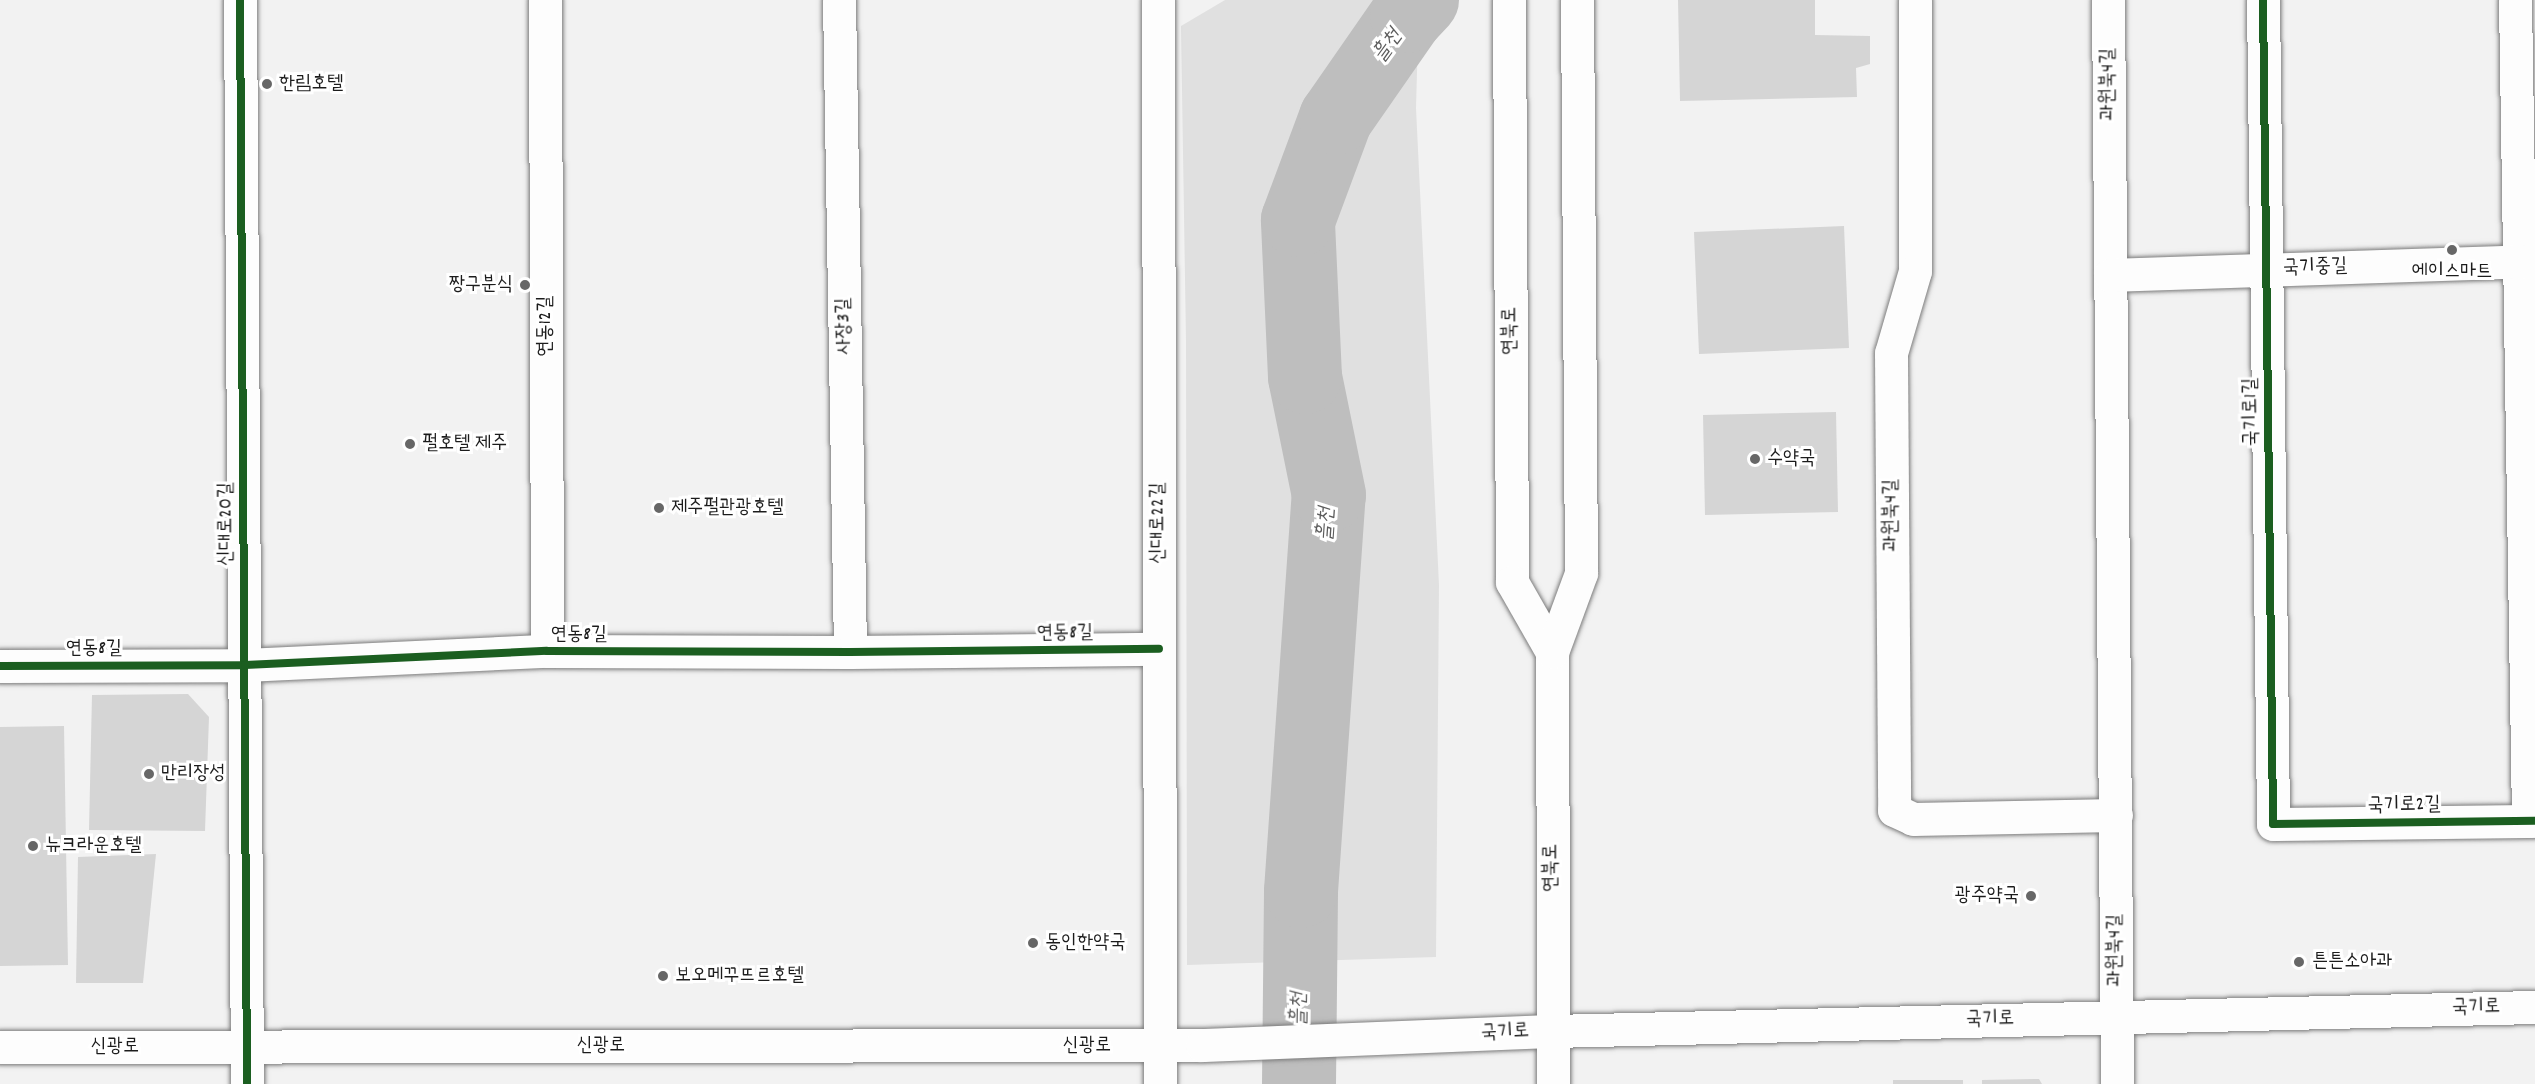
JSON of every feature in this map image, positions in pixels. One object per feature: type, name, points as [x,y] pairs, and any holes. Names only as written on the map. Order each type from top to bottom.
[{"type":"street","name":"신대로20길","points":[[240,0],[247,1084]]},
{"type":"street","name":"연동12길","points":[[545,0],[547,651]]},
{"type":"street","name":"사장3길","points":[[839,0],[850,652]]},
{"type":"street","name":"신대로22길","points":[[1158,0],[1160,1084]]},
{"type":"street","name":"연북로","points":[[1509,0],[1512,582],[1552,652]]},
{"type":"street","name":"과원북4길","points":[[1915,0],[1915,271],[1891,353],[1894,810],[1913,819],[2116,815]]},
{"type":"street","name":"과원북4길","points":[[2108,0],[2117,1084]]},
{"type":"street","name":"국기로1길","points":[[2263,0],[2273,824]]},
{"type":"street","points":[[2516,0],[2527,261],[2531,821]]},
{"type":"street","name":"연북로","points":[[1553,1084],[1552,652],[1581,573],[1577,6]]},
{"type":"street","name":"국기중길","points":[[2110,275],[2527,261]]},
{"type":"street","name":"연동8길","points":[[0,666],[245,665],[547,651],[850,652],[1159,649]]},
{"type":"street","name":"국기로2길","points":[[2273,824],[2531,821]]},
{"type":"street","name":"국기로","points":[[1202,1045],[1552,1031],[2535,1007]]},
{"type":"street","name":"신광로","points":[[0,1047],[1202,1045]]},
{"type":"shaded area","points":[[1225,0],[1419,0],[1416,108],[1439,585],[1436,957],[1187,965],[1186,342],[1181,26]]},
{"type":"building","points":[[1678,0],[1815,0],[1815,35],[1870,36],[1870,64],[1856,68],[1857,97],[1680,101]]},
{"type":"building","points":[[1844,226],[1849,348],[1699,354],[1694,232]]},
{"type":"building","points":[[1836,412],[1838,512],[1705,515],[1703,415]]},
{"type":"building","name":"만리장성","points":[[188,694],[209,717],[205,831],[89,830],[92,695]]},
{"type":"building","name":"뉴크라운호텔","points":[[64,726],[68,965],[0,966],[0,727]]},
{"type":"building","points":[[156,854],[143,983],[76,983],[78,857]]},
{"type":"building","points":[[2039,1079],[2042,1084],[1982,1084],[1982,1080]]},
{"type":"building","points":[[1893,1080],[1963,1080],[1963,1084],[1893,1084]]},
{"type":"waterway","name":"흘천","points":[[1299,1084],[1301,891],[1329,495],[1305,377],[1298,220],[1336,118],[1407,16],[1422,0]]},
{"type":"cycle path","points":[[240,0],[247,1084]]},
{"type":"cycle path","points":[[2263,0],[2273,824],[2535,821]]},
{"type":"cycle path","points":[[0,666],[245,665],[547,651],[850,652],[1159,649]]},
{"type":"place","name":"한림호텔","points":[[267,84]]},
{"type":"place","name":"에이스마트","points":[[2452,250]]},
{"type":"place","name":"짱구분식","points":[[525,285]]},
{"type":"place","name":"펄호텔 제주","points":[[410,444]]},
{"type":"place","name":"수약국","points":[[1755,459]]},
{"type":"place","name":"제주펄관광호텔","points":[[659,508]]},
{"type":"place","name":"만리장성","points":[[149,774]]},
{"type":"place","name":"뉴크라운호텔","points":[[33,846]]},
{"type":"place","name":"광주약국","points":[[2031,896]]},
{"type":"place","name":"동인한약국","points":[[1033,943]]},
{"type":"place","name":"튼튼소아과","points":[[2299,962]]},
{"type":"place","name":"보오메꾸뜨르호텔","points":[[663,976]]}]
